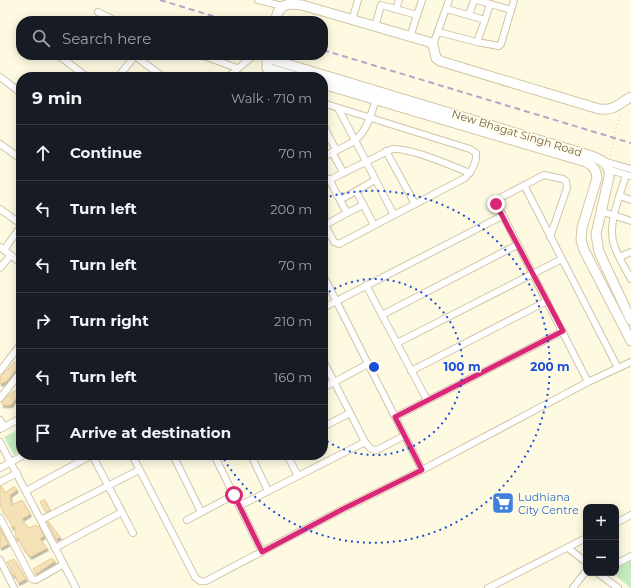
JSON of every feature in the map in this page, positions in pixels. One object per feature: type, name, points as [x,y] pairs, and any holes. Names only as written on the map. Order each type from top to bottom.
[{"type":"street","points":[[258,0],[283,6],[290,4],[302,5],[429,42],[433,45]]},
{"type":"street","points":[[352,20],[358,0]]},
{"type":"street","points":[[396,9],[399,0]]},
{"type":"street","points":[[410,37],[422,0]]},
{"type":"street","points":[[449,0],[433,45],[436,58],[599,109],[606,110],[614,108],[631,97]]},
{"type":"street","points":[[469,15],[476,0],[511,10]]},
{"type":"street","points":[[438,32],[496,47],[499,46],[501,44],[514,0]]},
{"type":"street","points":[[375,27],[382,2],[396,9],[417,15]]},
{"type":"street","points":[[477,42],[490,4]]},
{"type":"street","points":[[278,16],[283,6]]},
{"type":"street","points":[[447,9],[485,20]]},
{"type":"street","points":[[98,12],[106,16]]},
{"type":"street","points":[[65,60],[80,72]]},
{"type":"street","points":[[122,72],[132,60]]},
{"type":"street","points":[[140,60],[156,72]]},
{"type":"street","points":[[215,60],[237,68]]},
{"type":"street","points":[[233,72],[247,60]]},
{"type":"street","points":[[267,60],[267,72]]},
{"type":"street","name":"New Bhagat Singh Road","points":[[277,60],[316,72]]},
{"type":"street","name":"New Bhagat Singh Road","points":[[328,76],[592,156],[607,164]]},
{"type":"street","points":[[0,77],[16,89]]},
{"type":"street","name":"New Bhagat Singh Road","points":[[328,86],[586,162],[593,166],[596,171],[597,178],[582,228],[584,250],[631,341]]},
{"type":"street","points":[[328,154],[355,141],[361,134],[376,100]]},
{"type":"street","points":[[328,105],[473,151],[477,157],[470,173],[465,178],[339,244],[334,242],[328,231]]},
{"type":"street","points":[[338,108],[394,215]]},
{"type":"street","points":[[328,137],[344,172]]},
{"type":"street","points":[[0,144],[16,155]]},
{"type":"street","points":[[347,213],[329,179],[392,149],[399,149],[470,173]]},
{"type":"street","points":[[386,151],[415,204]]},
{"type":"street","points":[[607,164],[631,169]]},
{"type":"street","points":[[607,164],[628,176],[614,216],[612,234],[614,245],[631,279]]},
{"type":"street","points":[[607,164],[596,234],[597,242],[599,252],[631,320]]},
{"type":"street","points":[[550,237],[566,188],[566,182],[563,179],[544,175],[498,199],[496,204],[563,331],[588,382]]},
{"type":"street","points":[[340,200],[375,180]]},
{"type":"street","points":[[524,185],[618,368]]},
{"type":"street","points":[[356,191],[374,225]]},
{"type":"street","points":[[620,196],[631,200]]},
{"type":"street","points":[[328,221],[363,205]]},
{"type":"street","points":[[0,209],[16,221]]},
{"type":"street","points":[[600,211],[631,221]]},
{"type":"street","points":[[328,305],[502,216]]},
{"type":"street","points":[[16,231],[2,248],[16,259]]},
{"type":"street","points":[[382,315],[518,245]]},
{"type":"street","points":[[620,257],[631,252]]},
{"type":"street","points":[[0,268],[11,255]]},
{"type":"street","points":[[397,343],[562,259]]},
{"type":"street","points":[[328,285],[422,470]]},
{"type":"street","points":[[366,285],[427,400]]},
{"type":"street","points":[[411,371],[547,301]]},
{"type":"street","points":[[395,417],[563,331]]},
{"type":"street","points":[[0,371],[16,350]]},
{"type":"street","points":[[134,460],[195,577],[199,580],[206,581],[343,509],[422,470],[588,382],[631,362]]},
{"type":"street","points":[[328,385],[368,364]]},
{"type":"street","points":[[328,370],[365,442],[370,448],[377,450],[404,436]]},
{"type":"street","points":[[0,398],[16,378]]},
{"type":"street","points":[[328,424],[350,413]]},
{"type":"street","points":[[0,420],[2,428],[16,421]]},
{"type":"street","points":[[0,442],[76,588]]},
{"type":"street","points":[[239,506],[365,442]]},
{"type":"street","points":[[0,468],[16,459]]},
{"type":"street","points":[[26,491],[83,460]]},
{"type":"street","points":[[95,460],[133,533]]},
{"type":"street","points":[[175,460],[201,512]]},
{"type":"street","points":[[216,460],[262,552]]},
{"type":"street","points":[[253,460],[268,491]]},
{"type":"street","points":[[290,460],[298,476]]},
{"type":"street","points":[[41,520],[139,470]]},
{"type":"street","points":[[0,482],[16,473]]},
{"type":"street","points":[[187,520],[234,495]]},
{"type":"street","points":[[55,548],[122,512]]},
{"type":"street","points":[[619,522],[631,516]]},
{"type":"street","points":[[0,518],[32,579],[36,580],[64,564]]},
{"type":"street","points":[[488,588],[583,540]]},
{"type":"street","points":[[568,548],[583,560]]},
{"type":"street","points":[[619,562],[631,556]]},
{"type":"street","points":[[0,560],[14,588]]},
{"type":"street","points":[[573,588],[583,575]]},
{"type":"street","points":[[602,576],[618,588]]},
{"type":"street","points":[[199,580],[200,588]]},
{"type":"path","points":[[607,164],[619,120],[619,104]]},
{"type":"green space","points":[[16,431],[16,454],[14,455],[4,437]]},
{"type":"green space","points":[[631,557],[631,588],[616,576],[619,576],[619,563]]},
{"type":"building","points":[[15,362],[16,370],[7,381],[0,384],[0,377]]},
{"type":"building","points":[[16,390],[16,398],[11,405],[2,405],[2,402],[6,397]]},
{"type":"building","points":[[0,486],[5,493],[14,486],[17,490],[10,495],[11,505],[22,500],[30,514],[22,519],[28,528],[36,525],[38,527],[39,526],[44,536],[40,539],[47,548],[30,557],[18,538],[16,539],[15,526],[12,528],[11,523],[2,510],[0,503]]},
{"type":"building","points":[[44,499],[50,510],[46,512],[40,502]]},
{"type":"building","points":[[48,521],[60,537],[56,539],[47,522]]},
{"type":"building","points":[[0,528],[8,544],[0,548]]},
{"type":"building","points":[[52,558],[55,561],[36,574],[33,569]]},
{"type":"building","points":[[14,559],[26,579],[18,583],[7,562]]},
{"type":"railway","points":[[160,0],[213,16]]},
{"type":"railway","points":[[328,52],[631,143]]},
{"type":"place","name":"Ludhiana City Centre","points":[[503,503]]},
{"type":"route","points":[[234,495],[262,552],[343,509],[422,470],[395,417],[563,331],[496,204]]}]
